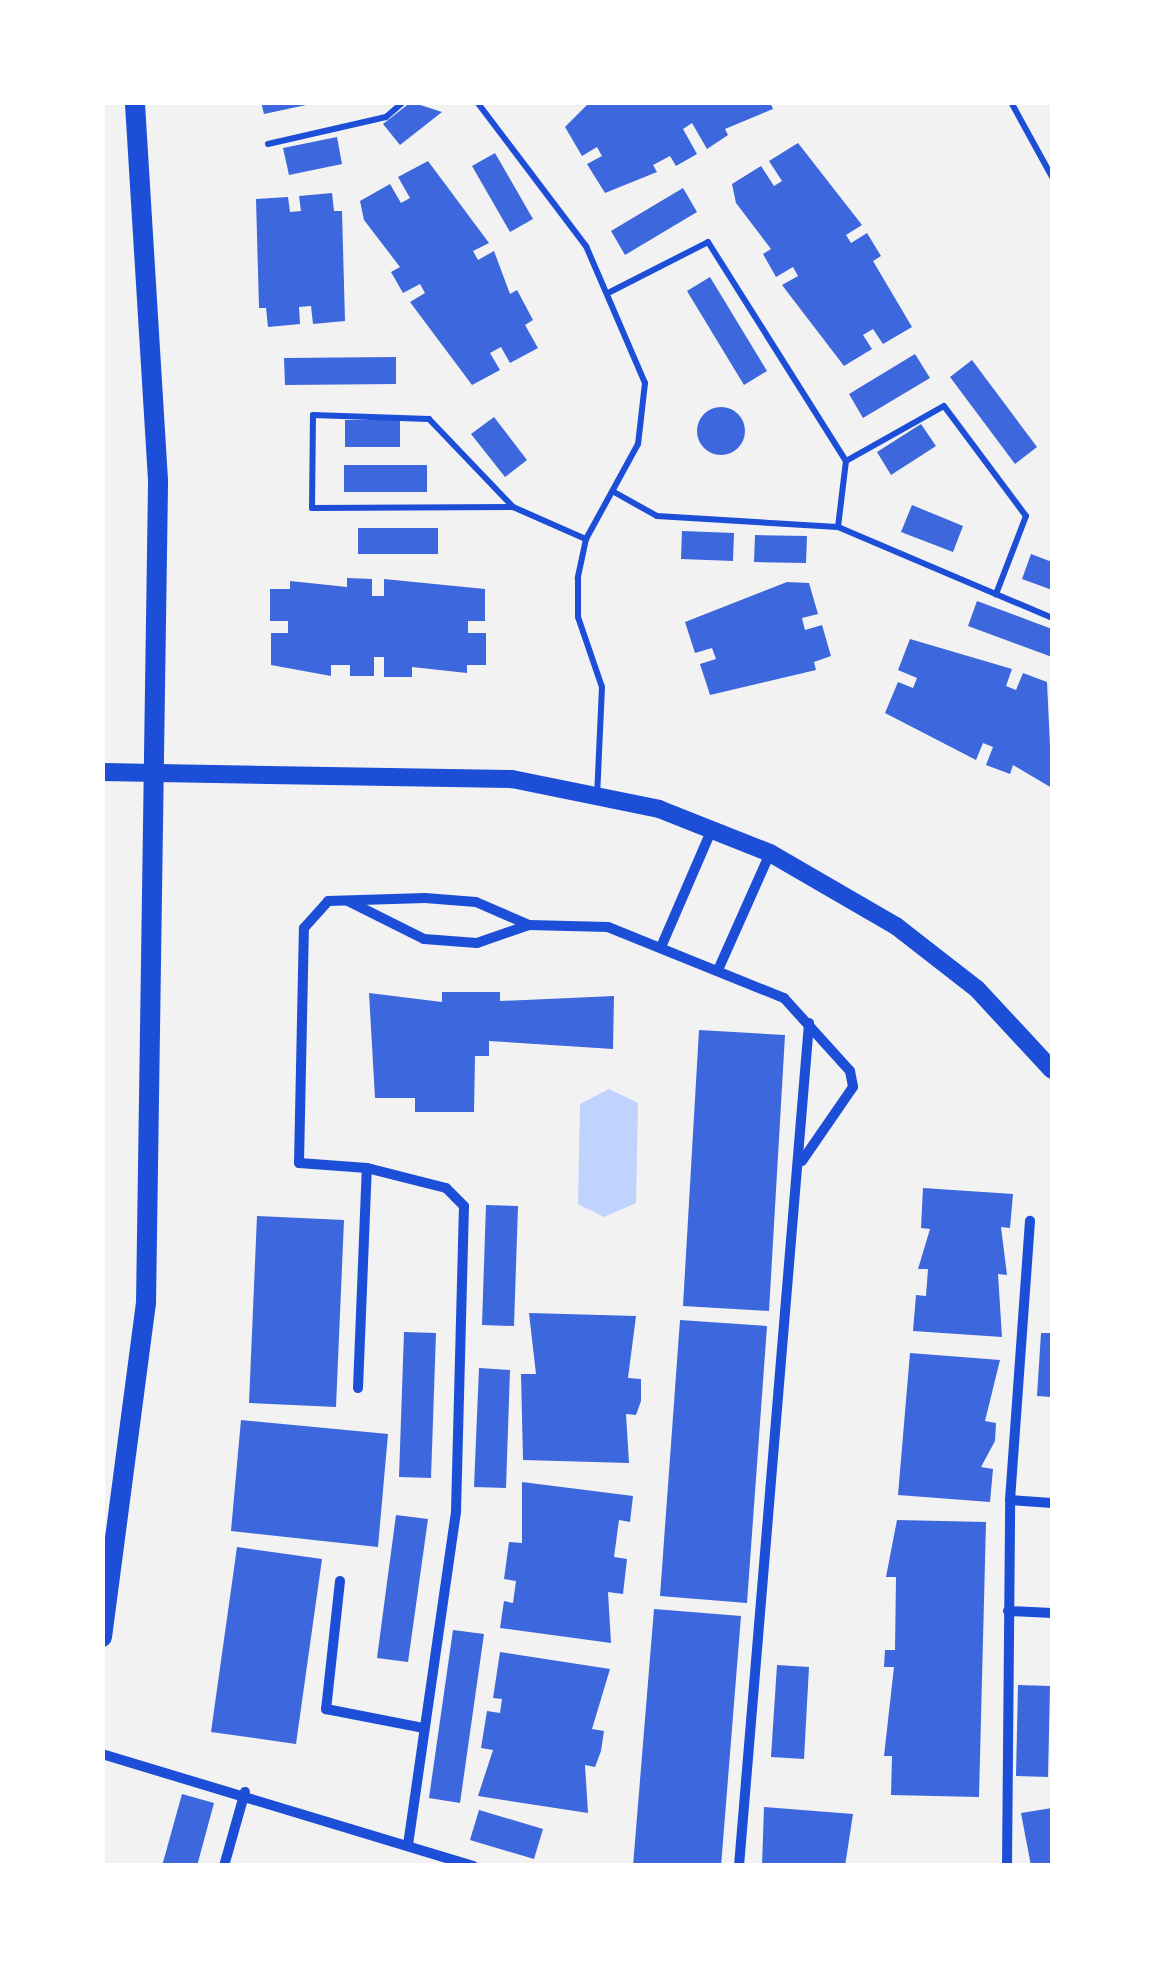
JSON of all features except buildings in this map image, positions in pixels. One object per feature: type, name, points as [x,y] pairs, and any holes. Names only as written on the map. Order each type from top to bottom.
[{"type":"main road","points":[[102,1637],[146,1303],[156,389],[135,102]]},
{"type":"street","points":[[102,772],[512,779],[597,797],[712,829],[770,853],[896,926],[976,989],[1052,1070]]},
{"type":"street","points":[[661,947],[712,829]]},
{"type":"street","points":[[718,970],[770,853]]},
{"type":"street","points":[[408,1846],[456,1511],[464,1206],[446,1188],[367,1168],[298,1163],[304,928],[313,908],[348,900],[476,902],[529,925]]},
{"type":"street","points":[[348,900],[424,939],[477,943],[529,925],[608,927],[784,998],[808,1023],[854,1087],[802,1162]]},
{"type":"street","points":[[739,1866],[802,1162],[808,1023]]},
{"type":"street","points":[[358,1388],[367,1168]]},
{"type":"street","points":[[1007,1866],[1010,1500],[1030,1221]]},
{"type":"street","points":[[1010,1500],[1052,1503]]},
{"type":"street","points":[[340,1581],[326,1709],[424,1728]]},
{"type":"street","points":[[1008,1611],[1052,1613]]},
{"type":"street","points":[[102,1754],[245,1792],[474,1866]]},
{"type":"street","points":[[224,1866],[245,1792]]},
{"type":"lane","points":[[268,144],[386,117],[403,102]]},
{"type":"lane","points":[[477,102],[555,199],[610,292],[646,408],[614,492],[586,539],[578,617],[602,687],[597,797]]},
{"type":"lane","points":[[610,292],[708,242],[846,461],[838,527]]},
{"type":"lane","points":[[846,461],[944,406],[1026,516],[996,594]]},
{"type":"lane","points":[[513,508],[429,419],[313,415],[312,508],[513,508],[586,539]]},
{"type":"lane","points":[[614,492],[657,516],[838,527],[1052,618]]},
{"type":"path","points":[[1011,102],[1052,178]]},
{"type":"water","points":[[609,1089],[638,1103],[636,1203],[604,1217],[578,1204],[580,1104]]}]
